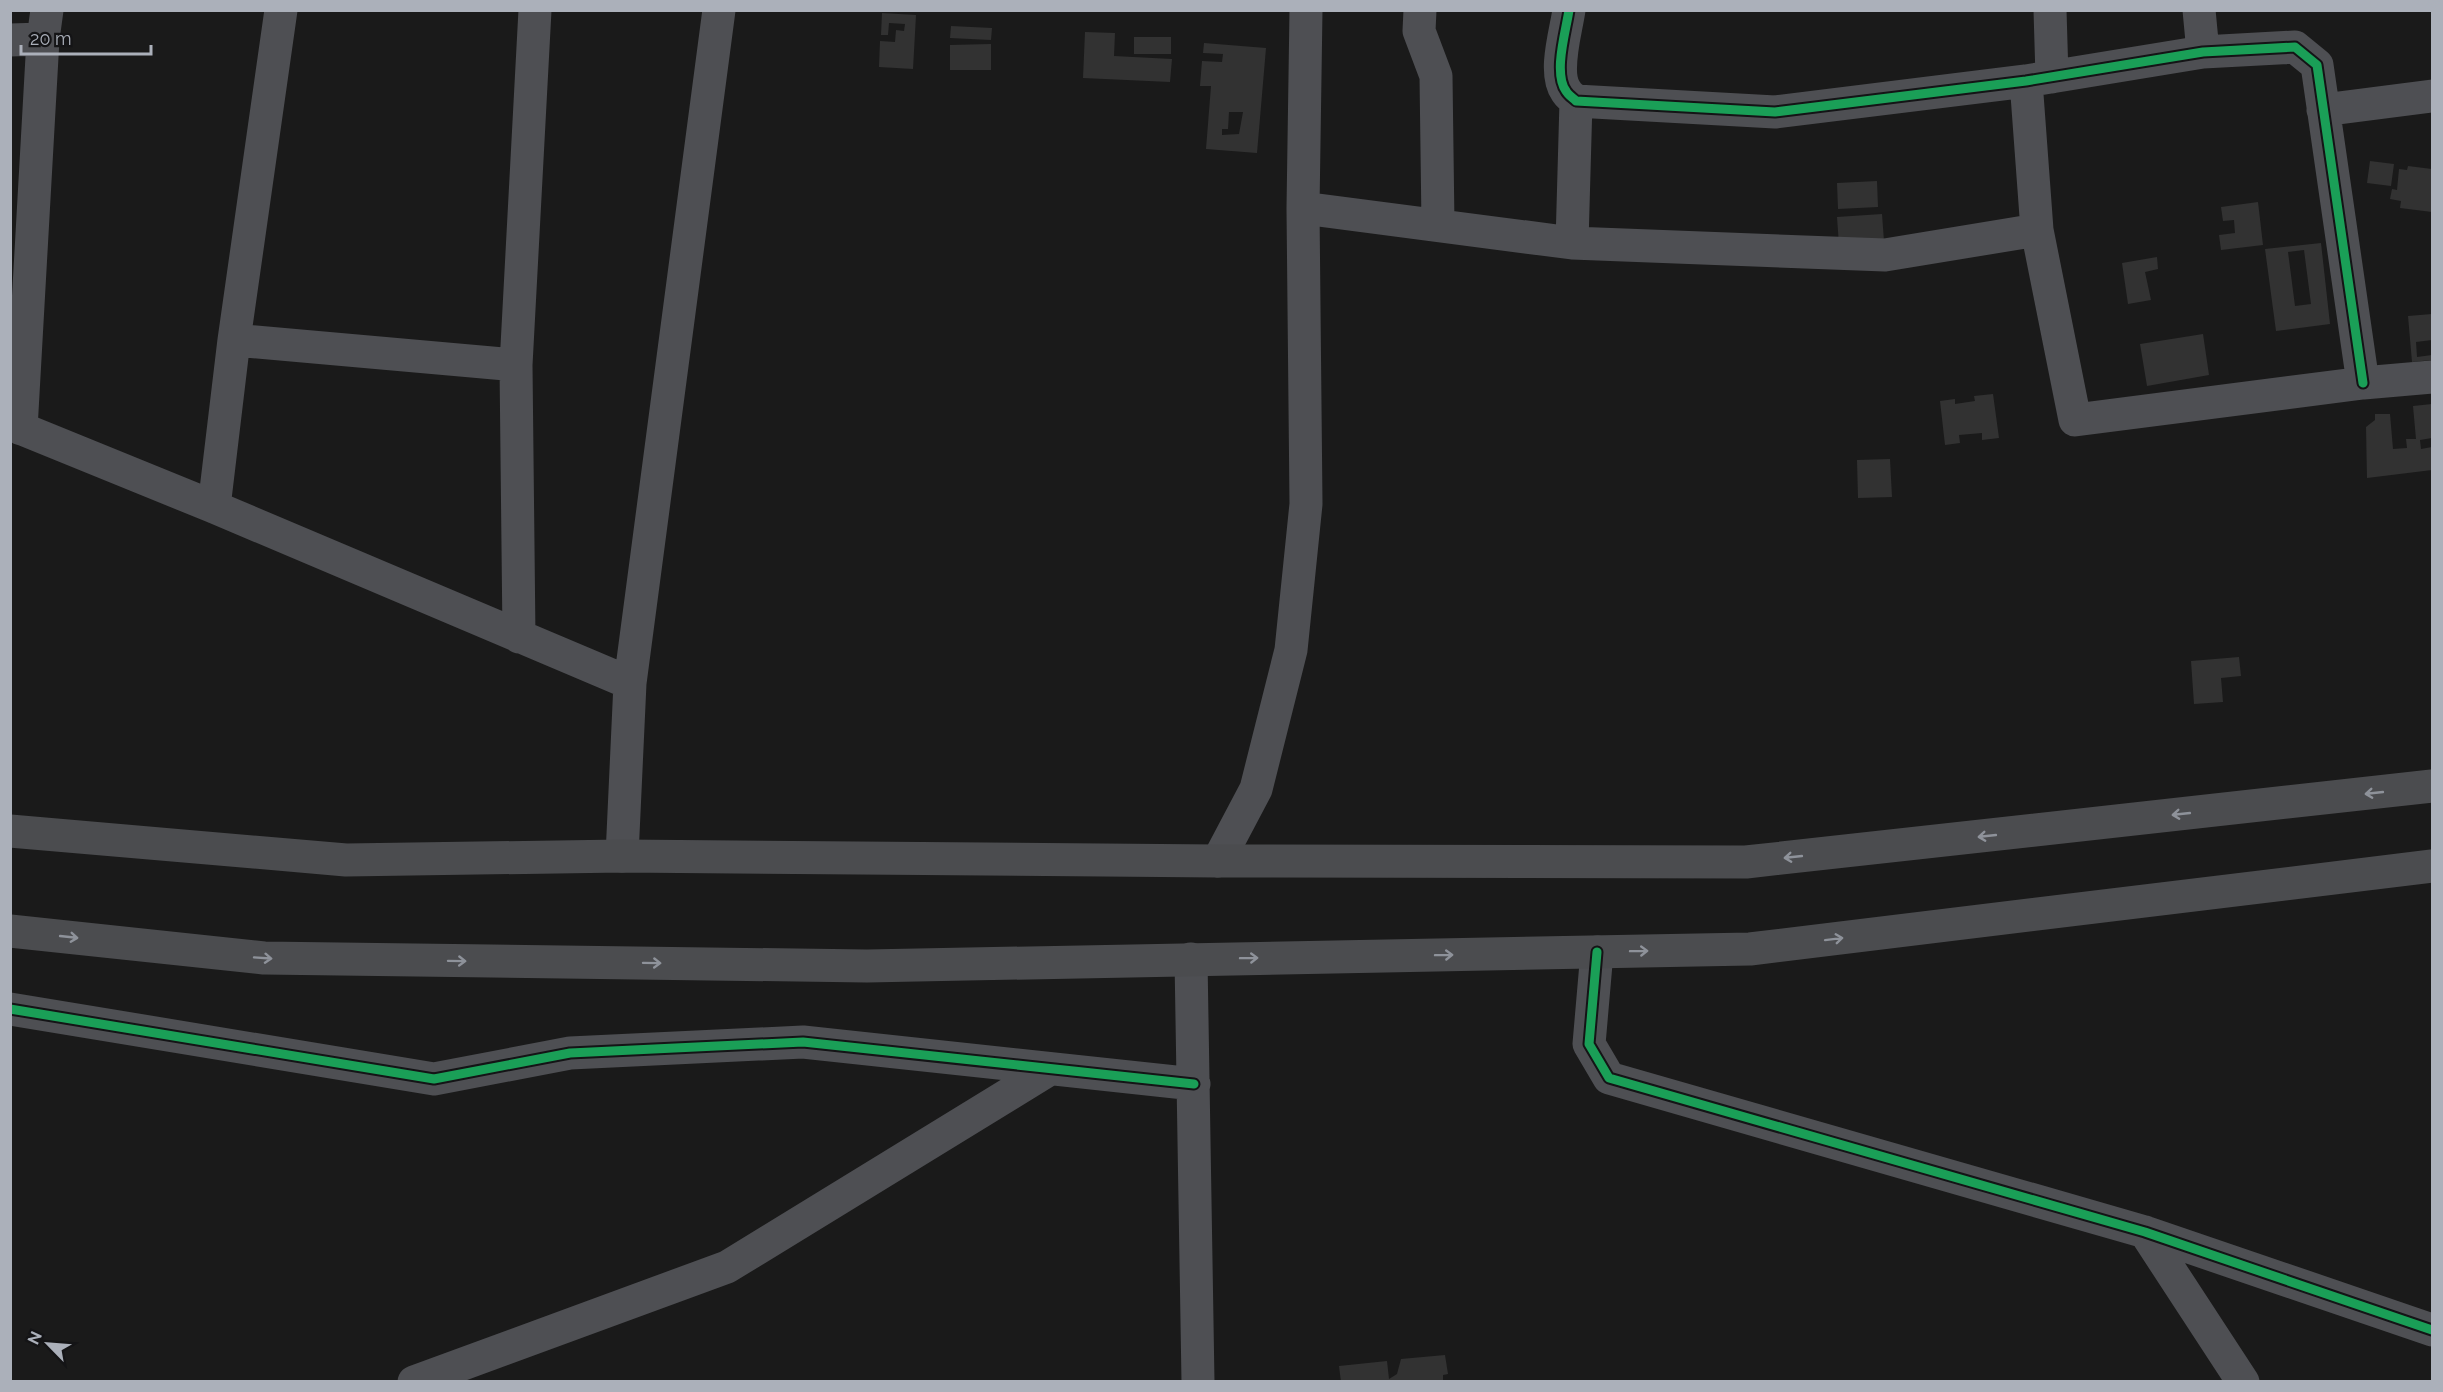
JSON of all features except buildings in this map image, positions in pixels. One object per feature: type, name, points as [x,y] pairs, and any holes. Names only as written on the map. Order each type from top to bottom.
[{"type":"main road","points":[[10,831],[346,860],[622,856],[1218,861],[1746,862],[2433,786]]},
{"type":"main road","points":[[10,931],[264,958],[867,966],[1750,949],[2433,866]]},
{"type":"street","points":[[214,507],[234,340],[281,10]]},
{"type":"street","points":[[519,637],[516,365],[535,10]]},
{"type":"street","points":[[622,856],[630,684],[719,10]]},
{"type":"street","points":[[1218,861],[1256,789],[1291,650],[1306,504],[1303,208],[1306,10]]},
{"type":"street","points":[[1420,10],[1419,31],[1436,76],[1438,225]]},
{"type":"street","points":[[1569,10],[1560,77],[1564,90],[1576,102],[1775,112],[2039,79],[2203,52],[2295,47],[2317,64],[2363,383]]},
{"type":"street","points":[[2050,10],[2039,79],[2037,230],[2075,420],[2363,383],[2433,377]]},
{"type":"street","points":[[2199,10],[2203,52]]},
{"type":"street","points":[[10,40],[45,25],[16,426],[214,507],[630,684]]},
{"type":"street","points":[[2323,110],[2433,96]]},
{"type":"street","points":[[1572,243],[1576,102]]},
{"type":"street","points":[[1303,208],[1572,243],[1885,255],[2037,230]]},
{"type":"street","points":[[234,340],[516,365]]},
{"type":"street","points":[[1597,952],[1590,1044],[1609,1078],[2145,1232],[2433,1330]]},
{"type":"street","points":[[1191,959],[1198,1382]]},
{"type":"street","points":[[10,1009],[434,1079],[570,1053],[803,1042],[1194,1084]]},
{"type":"street","points":[[414,1382],[727,1267],[1050,1069]]},
{"type":"street","points":[[2145,1232],[2243,1382]]},
{"type":"cycle path","points":[[1569,10],[1560,63],[1562,83],[1569,95],[1576,101],[1775,112],[2026,81],[2203,52],[2295,47],[2317,65],[2363,383]]},
{"type":"cycle path","points":[[1597,952],[1589,1044],[1609,1078],[2145,1232],[2432,1330]]},
{"type":"cycle path","points":[[10,1009],[434,1079],[570,1053],[803,1042],[1194,1084]]}]
